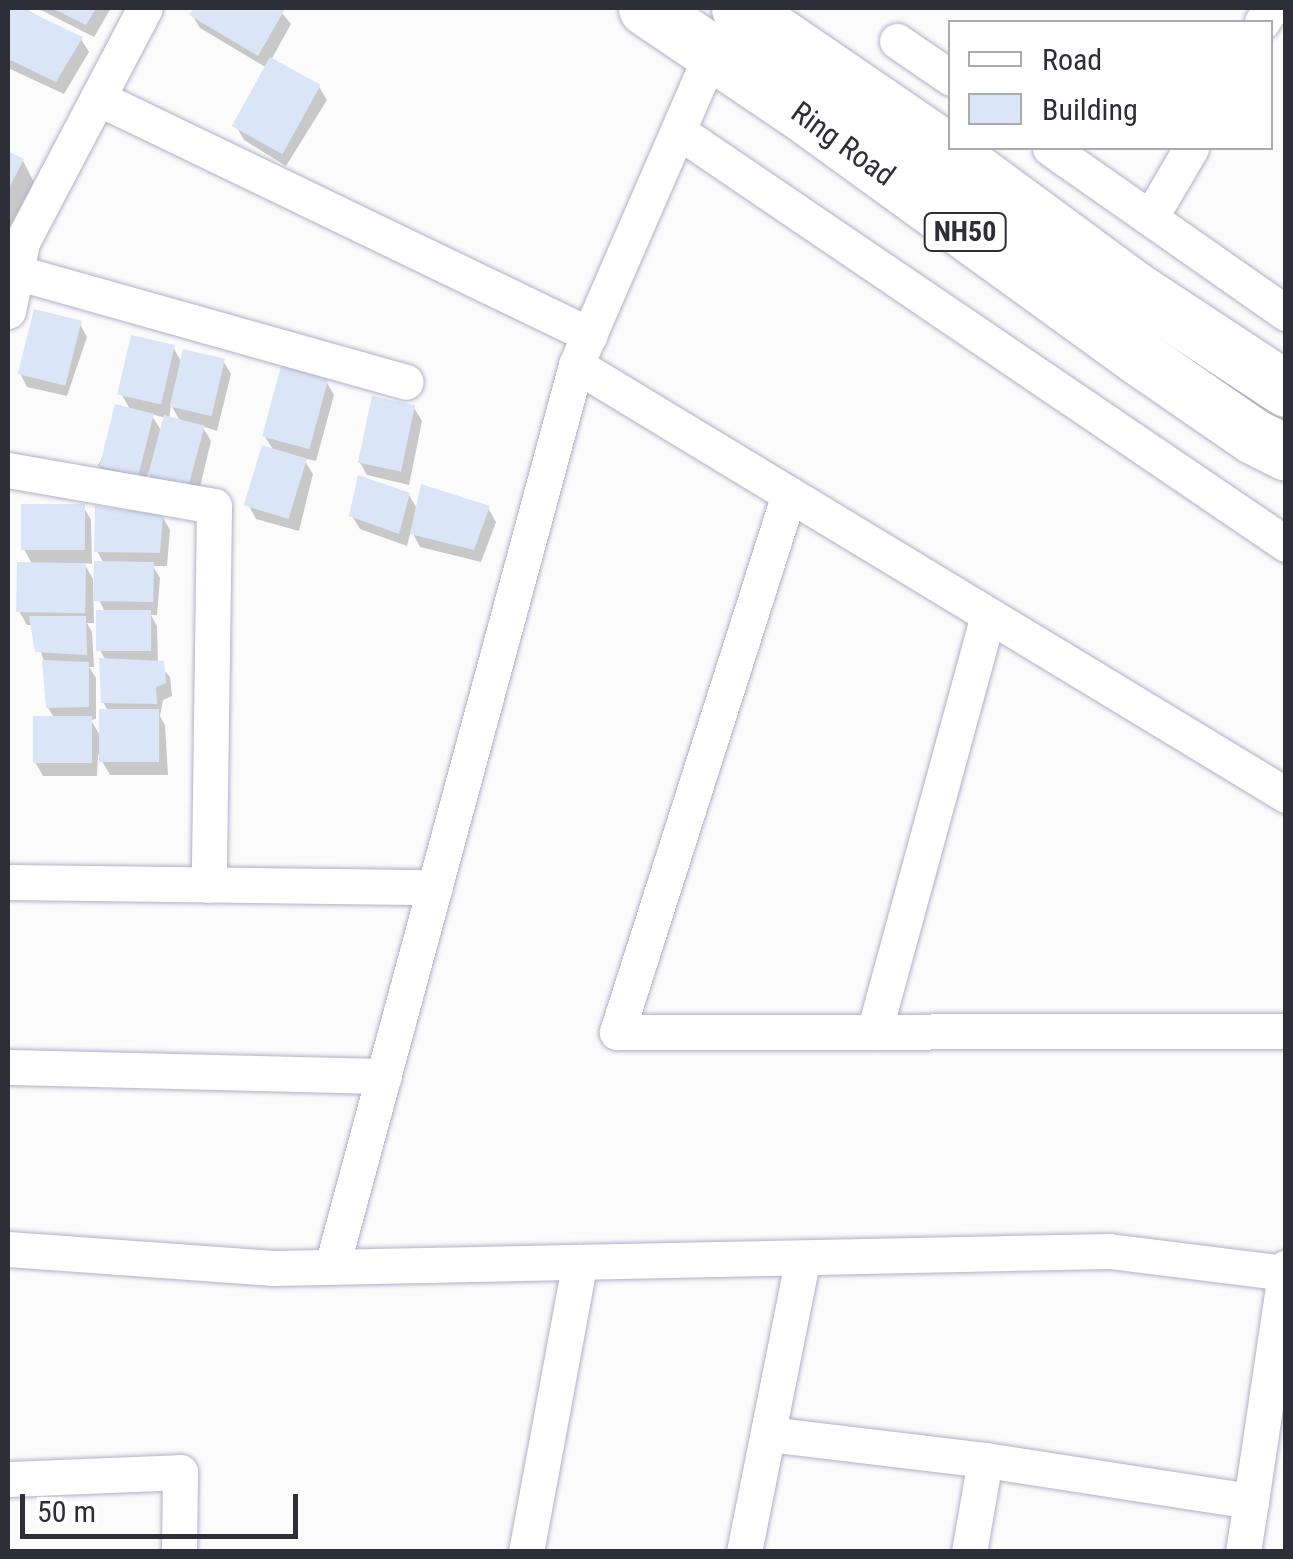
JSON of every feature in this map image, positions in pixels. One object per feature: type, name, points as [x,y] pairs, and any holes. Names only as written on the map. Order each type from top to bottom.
[{"type":"highway","name":"Ring Road","points":[[646,8],[725,30],[939,144],[1133,288],[1286,389]]},
{"type":"highway","name":"Ring Road","points":[[725,30],[1137,356],[1254,436],[1286,452]]},
{"type":"street","points":[[8,311],[12,271],[22,242],[146,8]]},
{"type":"street","points":[[332,1266],[583,350],[725,30]]},
{"type":"street","points":[[897,41],[948,77]]},
{"type":"street","points":[[98,98],[583,350],[789,494],[1286,795]]},
{"type":"street","points":[[678,131],[1286,544]]},
{"type":"street","points":[[1053,150],[1286,313]]},
{"type":"street","points":[[1150,218],[1190,150]]},
{"type":"street","points":[[12,271],[406,382]]},
{"type":"street","points":[[8,470],[214,506],[208,884]]},
{"type":"street","points":[[789,494],[617,1032],[1286,1031]]},
{"type":"street","points":[[874,1032],[988,615]]},
{"type":"street","points":[[8,882],[436,887]]},
{"type":"street","points":[[8,1067],[384,1076]]},
{"type":"street","points":[[8,1249],[273,1268],[1109,1251],[1285,1271],[1243,1552]]},
{"type":"street","points":[[744,1552],[803,1258]]},
{"type":"street","points":[[526,1552],[580,1262]]},
{"type":"street","points":[[768,1434],[986,1460],[1251,1501]]},
{"type":"street","points":[[969,1552],[986,1460]]},
{"type":"street","points":[[8,1479],[180,1472],[180,1552]]},
{"type":"building","points":[[8,8],[21,8],[83,37],[56,82],[8,59]]},
{"type":"building","points":[[52,8],[96,8],[86,25]]},
{"type":"building","points":[[194,8],[285,9],[258,56],[189,15]]},
{"type":"building","points":[[270,57],[321,85],[282,154],[232,126]]},
{"type":"building","points":[[8,151],[24,159],[8,190]]},
{"type":"building","points":[[34,309],[82,321],[65,386],[18,374]]},
{"type":"building","points":[[131,335],[175,345],[161,405],[117,394]]},
{"type":"building","points":[[183,349],[225,359],[212,416],[170,406]]},
{"type":"building","points":[[281,366],[328,379],[309,449],[262,437]]},
{"type":"building","points":[[372,396],[415,405],[401,472],[358,463]]},
{"type":"building","points":[[115,404],[154,414],[138,476],[100,466]]},
{"type":"building","points":[[164,415],[205,426],[189,486],[148,475]]},
{"type":"building","points":[[262,445],[307,459],[289,519],[244,505]]},
{"type":"building","points":[[358,475],[410,493],[399,534],[349,516]]},
{"type":"building","points":[[421,484],[490,506],[474,550],[410,534]]},
{"type":"building","points":[[21,504],[85,504],[85,550],[21,550]]},
{"type":"building","points":[[95,506],[163,514],[160,553],[94,552]]},
{"type":"building","points":[[94,561],[154,562],[153,602],[93,601]]},
{"type":"building","points":[[17,562],[86,563],[85,613],[16,612]]},
{"type":"building","points":[[96,610],[151,610],[151,651],[96,651]]},
{"type":"building","points":[[29,616],[86,616],[87,655],[35,652]]},
{"type":"building","points":[[99,658],[164,661],[166,683],[156,687],[157,704],[101,703]]},
{"type":"building","points":[[42,660],[89,662],[89,707],[46,708]]},
{"type":"building","points":[[99,709],[159,709],[159,762],[99,762]]},
{"type":"building","points":[[33,716],[92,716],[92,763],[33,763]]}]
